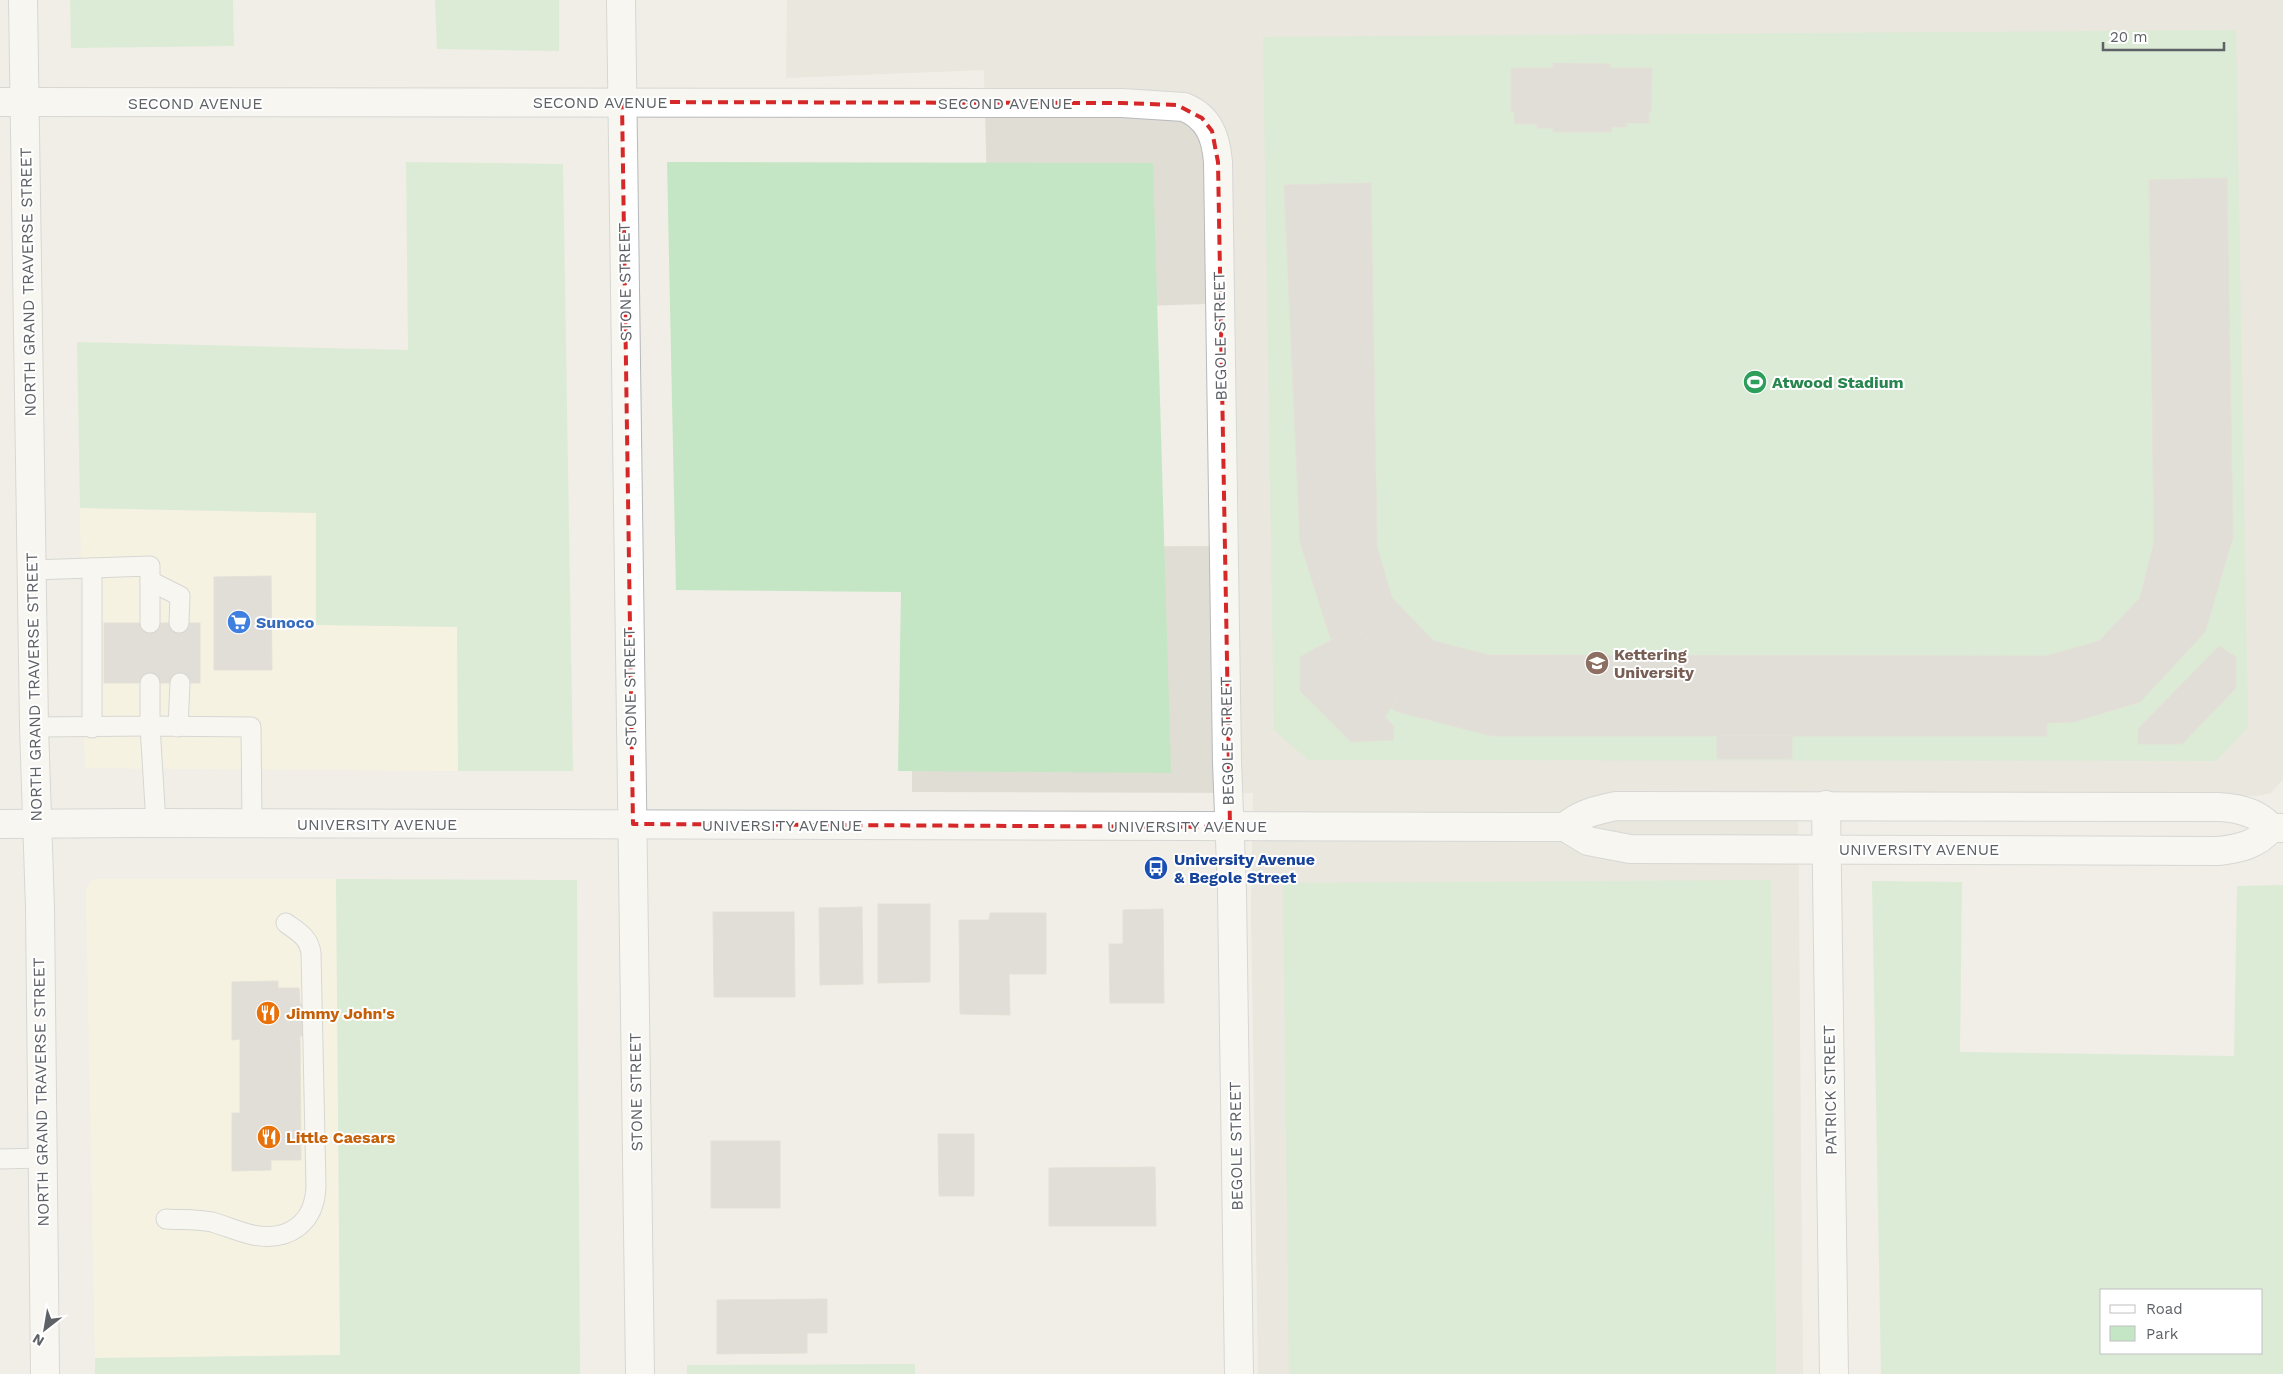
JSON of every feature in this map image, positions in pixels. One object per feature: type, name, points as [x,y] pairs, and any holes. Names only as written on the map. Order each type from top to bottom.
[{"type":"street","name":"NORTH GRAND TRAVERSE STREET","points":[[23,0],[13,102],[32,570],[34,727],[40,908],[45,1374]]},
{"type":"street","name":"STONE STREET","points":[[621,0],[640,1374]]},
{"type":"street","name":"SECOND AVENUE","points":[[13,102],[1130,103],[1176,105],[1198,114]]},
{"type":"street","name":"BEGOLE STREET","points":[[1198,114],[1212,131],[1218,162],[1239,1374]]},
{"type":"street","name":"UNIVERSITY AVENUE","points":[[1565,827],[1576,818],[1616,806],[1826,806],[2220,807],[2251,813],[2277,828]]},
{"type":"street","name":"PATRICK STREET","points":[[1826,806],[1834,1374]]},
{"type":"street","name":"UNIVERSITY AVENUE","points":[[0,824],[1565,827],[1588,841],[1623,848],[2218,851],[2244,847],[2277,828]]},
{"type":"lane","points":[[32,570],[150,566],[150,623]]},
{"type":"lane","points":[[92,568],[92,728]]},
{"type":"lane","points":[[150,581],[180,596],[179,622]]},
{"type":"lane","points":[[150,683],[150,726],[156,823]]},
{"type":"lane","points":[[178,727],[180,683]]},
{"type":"lane","points":[[34,727],[251,727],[252,823]]},
{"type":"lane","points":[[166,1219],[204,1221],[254,1235],[277,1236],[286,1234],[298,1226],[313,1206],[316,1186],[311,953],[305,937],[286,924]]},
{"type":"lane","points":[[0,1159],[42,1158]]},
{"type":"highlighted area","points":[[622,102],[1122,103],[1177,105],[1202,118],[1212,131],[1218,162],[1230,827],[633,824]]},
{"type":"shaded area","name":"Kettering University","points":[[787,0],[2283,0],[2283,779],[2271,793],[2257,796],[1798,795],[1803,1374],[1258,1374],[1251,909],[1253,793],[912,792],[912,547],[1239,546],[1235,303],[990,311],[984,70],[786,78]]},
{"type":"shaded area","points":[[80,508],[316,513],[316,625],[457,626],[458,771],[85,768]]},
{"type":"shaded area","points":[[94,879],[336,879],[340,1355],[95,1358],[86,889]]},
{"type":"green space","points":[[70,0],[233,0],[234,46],[71,48]]},
{"type":"green space","points":[[435,0],[559,0],[559,51],[437,49]]},
{"type":"green space","name":"Atwood Stadium","points":[[2236,30],[2248,727],[2216,761],[1308,760],[1274,730],[1263,37]]},
{"type":"green space","points":[[406,162],[563,164],[573,771],[458,771],[457,627],[316,625],[316,513],[80,508],[77,342],[408,350]]},
{"type":"green space","points":[[667,162],[1153,163],[1171,773],[898,771],[901,592],[676,590]]},
{"type":"green space","points":[[336,879],[577,880],[580,1374],[95,1374],[95,1358],[340,1355]]},
{"type":"green space","points":[[1771,880],[1776,1374],[1289,1374],[1283,883]]},
{"type":"green space","points":[[1872,881],[1962,882],[1960,1052],[2234,1056],[2237,886],[2283,885],[2283,1374],[1881,1374]]},
{"type":"green space","points":[[915,1364],[915,1374],[687,1374],[687,1365]]},
{"type":"building","points":[[1553,63],[1610,64],[1610,68],[1652,68],[1649,123],[1626,123],[1627,127],[1611,127],[1612,132],[1553,132],[1553,128],[1537,128],[1537,124],[1515,124],[1514,112],[1511,112],[1511,68],[1553,68]]},
{"type":"building","points":[[2227,178],[2233,537],[2205,632],[2140,702],[2073,722],[2047,723],[2047,736],[1492,736],[1398,712],[1391,708],[1408,679],[1355,627],[1332,640],[1300,542],[1284,185],[1371,183],[1377,547],[1392,598],[1434,641],[1489,655],[2046,656],[2099,641],[2140,598],[2154,542],[2149,180]]},
{"type":"building","points":[[271,576],[272,670],[214,670],[214,577]]},
{"type":"building","points":[[104,623],[200,623],[200,683],[104,683]]},
{"type":"building","points":[[1355,627],[1408,679],[1385,717],[1394,726],[1393,740],[1351,742],[1300,691],[1300,657]]},
{"type":"building","points":[[2219,646],[2236,657],[2236,688],[2182,744],[2138,744],[2138,729]]},
{"type":"building","points":[[1717,736],[1792,736],[1792,759],[1717,759]]},
{"type":"building","points":[[878,904],[930,904],[930,982],[878,983]]},
{"type":"building","points":[[862,907],[863,984],[820,985],[819,908]]},
{"type":"building","points":[[1163,909],[1164,1003],[1110,1003],[1109,944],[1123,944],[1123,910]]},
{"type":"building","points":[[713,912],[794,912],[795,997],[714,997]]},
{"type":"building","points":[[990,913],[1046,913],[1046,974],[1009,974],[1010,1015],[960,1014],[959,920],[989,920]]},
{"type":"building","points":[[278,981],[278,988],[299,988],[300,1004],[310,1004],[310,1036],[300,1036],[301,1160],[271,1160],[271,1170],[232,1171],[232,1113],[240,1113],[240,1039],[232,1040],[232,982]]},
{"type":"building","points":[[938,1134],[974,1134],[974,1196],[939,1196]]},
{"type":"building","points":[[711,1141],[780,1141],[780,1208],[711,1208]]},
{"type":"building","points":[[1155,1167],[1156,1226],[1049,1226],[1049,1168]]},
{"type":"building","points":[[827,1299],[827,1333],[807,1333],[807,1353],[717,1354],[717,1300]]},
{"type":"place","name":"Atwood Stadium","points":[[1755,382]]},
{"type":"place","name":"Sunoco","points":[[239,622]]},
{"type":"place","name":"Kettering University","points":[[1597,663]]},
{"type":"place","name":"University Avenue & Begole Street","points":[[1156,868]]},
{"type":"place","name":"Jimmy John's","points":[[268,1013]]},
{"type":"place","name":"Little Caesars","points":[[269,1137]]}]
